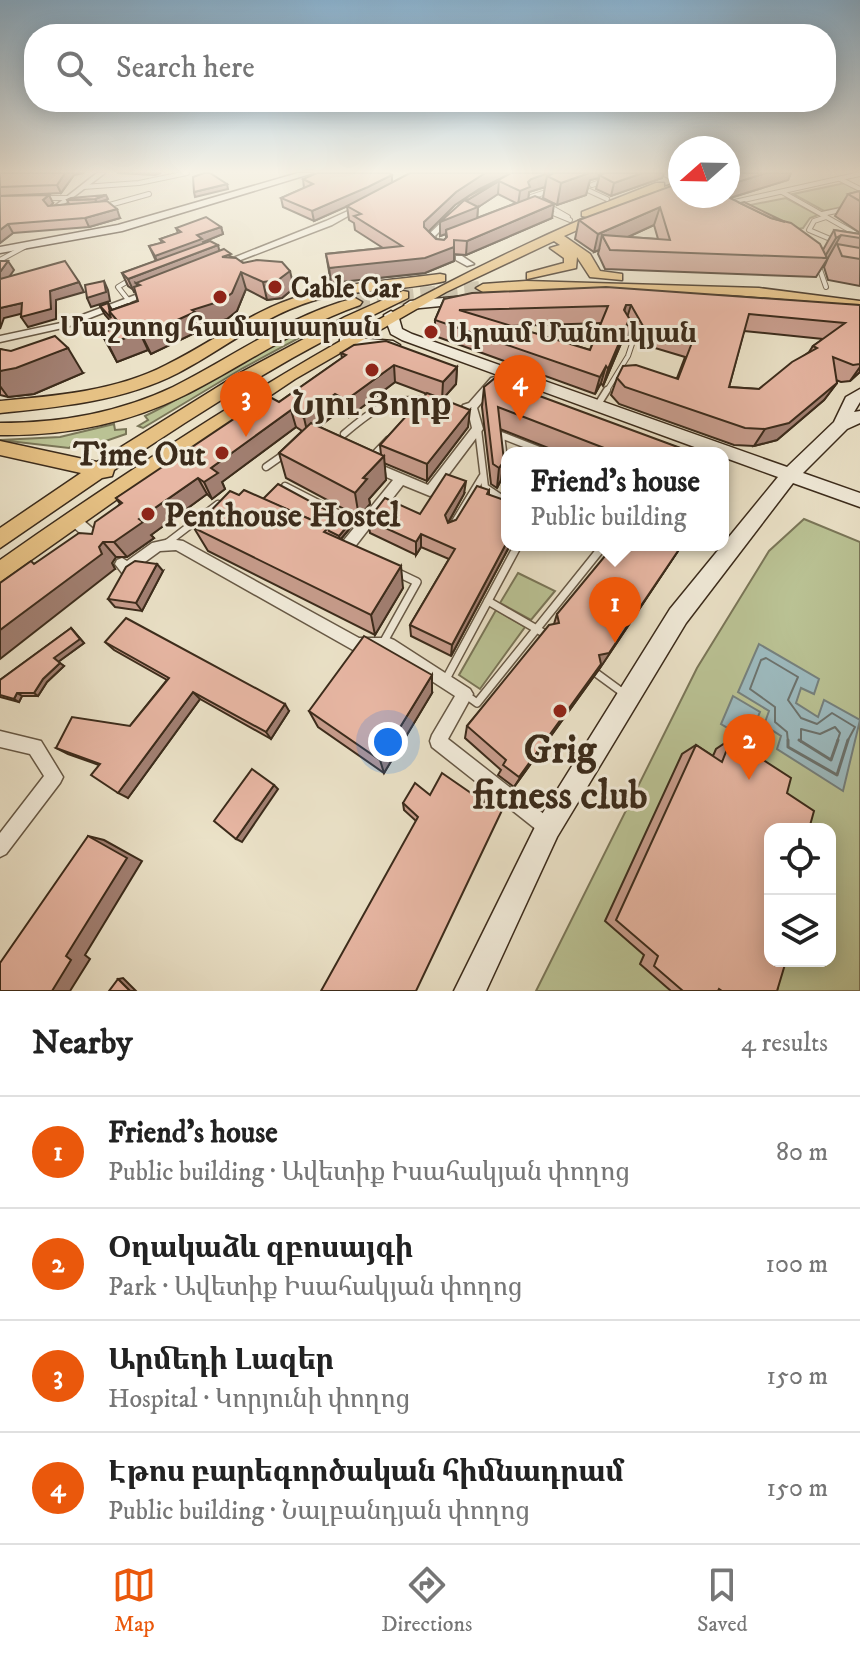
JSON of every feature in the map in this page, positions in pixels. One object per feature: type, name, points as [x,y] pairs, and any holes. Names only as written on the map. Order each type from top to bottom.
[{"type":"main road","points":[[0,250],[124,230],[159,219]]},
{"type":"main road","points":[[0,572],[132,477],[238,406],[345,341],[410,305],[595,219]]},
{"type":"main road","points":[[0,539],[99,470],[355,317],[440,278],[464,261],[570,220]]},
{"type":"main road","points":[[555,236],[585,257],[595,274],[826,287],[860,293]]},
{"type":"main road","points":[[531,248],[561,250],[570,256],[571,265],[486,287],[559,285],[785,294],[860,305]]},
{"type":"main road","points":[[0,407],[62,401],[139,383],[172,369],[255,318],[329,292],[440,278]]},
{"type":"main road","points":[[671,289],[721,282]]},
{"type":"main road","points":[[162,391],[262,323],[313,303],[392,284]]},
{"type":"main road","points":[[671,289],[724,303]]},
{"type":"main road","points":[[410,305],[543,293],[724,303],[860,315]]},
{"type":"main road","points":[[0,415],[40,417],[76,414],[162,391],[292,320],[328,306],[355,302],[276,335],[199,380],[147,404],[75,425],[0,429]]},
{"type":"main road","points":[[391,315],[396,331],[407,337],[700,447]]},
{"type":"main road","points":[[345,341],[401,345],[677,447]]},
{"type":"main road","points":[[841,425],[851,401],[860,394]]},
{"type":"main road","points":[[470,991],[548,828],[678,616],[786,481],[841,425],[860,416]]},
{"type":"main road","points":[[0,448],[132,477]]},
{"type":"main road","points":[[729,458],[860,512]]},
{"type":"main road","points":[[729,466],[860,500]]},
{"type":"street","points":[[214,267],[337,219]]},
{"type":"street","points":[[441,249],[433,244],[431,236],[447,219]]},
{"type":"street","points":[[0,339],[64,325],[157,290]]},
{"type":"street","points":[[399,431],[368,464],[430,491],[478,429],[466,408],[495,380]]},
{"type":"street","points":[[417,411],[431,403]]},
{"type":"street","points":[[345,549],[401,479]]},
{"type":"street","points":[[73,519],[100,543]]},
{"type":"street","points":[[122,564],[127,569],[156,546],[167,543],[178,545],[358,645],[389,645],[465,694],[438,741],[548,828]]},
{"type":"street","points":[[0,848],[54,777],[35,747],[1,741]]},
{"type":"lane","points":[[814,235],[809,230],[810,225],[819,219]]},
{"type":"lane","points":[[830,219],[860,236]]},
{"type":"lane","points":[[803,237],[814,235],[838,242]]},
{"type":"lane","points":[[433,244],[446,239]]},
{"type":"lane","points":[[0,260],[26,246]]},
{"type":"lane","points":[[813,257],[826,287]]},
{"type":"lane","points":[[129,301],[118,287],[138,276]]},
{"type":"lane","points":[[597,406],[628,356],[633,341],[624,326]]},
{"type":"lane","points":[[344,434],[382,402],[396,398],[431,403]]},
{"type":"lane","points":[[478,429],[482,477],[490,492],[501,498]]},
{"type":"lane","points":[[502,447],[501,435],[532,447]]},
{"type":"lane","points":[[266,467],[291,450]]},
{"type":"lane","points":[[355,458],[368,464]]},
{"type":"lane","points":[[450,530],[482,477]]},
{"type":"lane","points":[[285,486],[363,526]]},
{"type":"lane","points":[[167,543],[221,502]]},
{"type":"lane","points":[[331,543],[358,555]]},
{"type":"lane","points":[[445,681],[515,551]]},
{"type":"lane","points":[[465,694],[477,703],[599,551]]},
{"type":"lane","points":[[382,644],[417,582],[383,566]]},
{"type":"lane","points":[[488,601],[547,635]]},
{"type":"lane","points":[[596,673],[629,697]]},
{"type":"green space","points":[[776,219],[809,219],[803,228],[798,229]]},
{"type":"green space","points":[[307,326],[312,331],[143,428],[138,426],[148,420],[145,416]]},
{"type":"green space","points":[[114,424],[115,430],[126,429],[126,434],[100,443],[79,440],[69,448],[0,440],[60,437]]},
{"type":"green space","points":[[804,519],[860,542],[860,991],[536,991],[697,668],[769,551]]},
{"type":"green space","points":[[518,573],[555,591],[531,620],[500,603]]},
{"type":"green space","points":[[496,610],[525,627],[480,689],[459,675]]},
{"type":"water","points":[[759,644],[819,679],[814,694],[801,688],[796,703],[818,717],[824,700],[860,720],[843,791],[777,749],[781,736],[764,725],[769,711],[738,692]]},
{"type":"water","points":[[733,696],[760,712],[748,740],[721,724]]},
{"type":"building","points":[[0,219],[69,219],[8,224],[0,230]]},
{"type":"building","points":[[200,219],[209,219],[221,227],[197,235],[202,239],[155,256],[149,246],[181,232],[176,228]]},
{"type":"building","points":[[359,219],[427,219],[424,227],[436,239],[444,240],[446,230],[474,219],[518,219],[467,241],[454,240],[454,247],[425,258],[329,268],[326,254],[402,246]]},
{"type":"building","points":[[632,219],[598,234],[579,220]]},
{"type":"building","points":[[664,219],[776,219],[791,223],[820,244],[827,258],[610,250],[602,235],[670,240]]},
{"type":"building","points":[[834,230],[860,234],[860,238],[841,235],[836,238]]},
{"type":"building","points":[[210,241],[218,245],[128,279],[122,273]]},
{"type":"building","points":[[837,244],[860,248],[860,259],[842,256]]},
{"type":"building","points":[[224,249],[231,254],[222,257],[236,258],[243,263],[257,260],[282,262],[290,271],[278,280],[263,282],[241,272],[232,293],[221,301],[192,310],[195,312],[142,336],[140,333],[108,344],[101,333],[122,326],[109,311],[138,301],[134,287],[140,285],[136,283]]},
{"type":"building","points":[[0,261],[8,261],[0,272]]},
{"type":"building","points":[[65,261],[79,282],[50,291],[51,309],[21,317],[22,303],[0,308],[0,279]]},
{"type":"building","points":[[104,281],[106,292],[87,298],[85,285]]},
{"type":"building","points":[[606,287],[860,305],[860,364],[853,365],[833,357],[837,383],[789,423],[765,429],[745,428],[625,387],[617,378],[623,366],[636,365],[678,379],[693,340],[643,326],[631,305],[626,305],[624,310],[632,323],[628,322],[608,369],[606,366],[600,377],[435,320],[444,299],[472,293]],"holes":[[[608,306],[590,350],[459,310]],[[749,314],[845,323],[813,346],[817,348],[792,362],[759,389],[729,387]]]},
{"type":"building","points":[[108,303],[109,311],[111,318],[100,306]]},
{"type":"building","points":[[55,336],[68,348],[0,371],[0,349],[11,351]]},
{"type":"building","points":[[386,341],[457,367],[443,382],[394,365],[346,400],[335,394],[304,418],[291,410],[211,468],[218,473],[204,482],[198,478],[139,519],[143,522],[114,542],[103,542],[99,547],[102,554],[0,630],[0,583],[79,533],[92,534],[95,522],[122,503],[116,498],[268,396],[279,402],[346,355],[341,353],[354,345]]},
{"type":"building","points":[[495,378],[496,385],[499,381],[678,447],[601,447],[498,407],[502,447],[499,468],[493,464],[484,387]]},
{"type":"building","points":[[427,393],[470,410],[427,464],[380,445]]},
{"type":"building","points":[[311,423],[384,456],[363,478],[367,479],[355,493],[279,453]]},
{"type":"building","points":[[446,474],[466,481],[445,515],[448,523],[456,520],[477,486],[501,499],[502,551],[452,645],[410,625],[455,549],[421,534],[416,542],[368,520],[385,498],[420,514]]},
{"type":"building","points":[[278,484],[350,523],[339,536],[323,525],[263,499]]},
{"type":"building","points":[[244,490],[323,525],[328,528],[324,532],[401,566],[371,615],[194,528],[230,491],[239,495]]},
{"type":"building","points":[[609,551],[678,551],[609,653],[599,655],[601,664],[519,777],[503,765],[506,760],[467,726],[549,625],[559,623],[557,614]]},
{"type":"building","points":[[135,561],[157,564],[136,603],[108,599],[126,567]]},
{"type":"building","points":[[126,618],[285,704],[266,732],[193,692],[118,793],[91,775],[100,764],[56,748],[72,717],[130,726],[169,678],[105,642]]},
{"type":"building","points":[[71,628],[80,639],[54,658],[60,663],[34,693],[17,693],[14,699],[0,695],[0,680]]},
{"type":"building","points":[[364,636],[432,675],[380,760],[309,711]]},
{"type":"building","points":[[731,739],[791,778],[787,793],[814,811],[811,823],[764,823],[764,967],[784,967],[777,991],[683,991],[654,966],[658,956],[616,920],[696,745],[722,762]]},
{"type":"building","points":[[252,769],[274,785],[236,839],[214,821]]},
{"type":"building","points":[[442,773],[484,802],[489,793],[505,804],[416,991],[321,991],[418,817],[403,803],[415,783],[430,795]]},
{"type":"building","points":[[88,836],[127,858],[66,956],[71,960],[52,991],[0,991],[0,963]]},
{"type":"building","points":[[118,979],[130,991],[109,991]]},
{"type":"tunnel","points":[[355,302],[483,288]]},
{"type":"place","name":"Cable Car","points":[[275,287]]},
{"type":"place","name":"Մաշտոց համալսարան","points":[[220,297]]},
{"type":"place","name":"Արամ Մանուկյան","points":[[431,332]]},
{"type":"place","name":"Նյու Յորք","points":[[372,370]]},
{"type":"place","name":"Էթոս բարեգործական հիմնադրամ","points":[[520,421]]},
{"type":"place","name":"Արմեդի Լազեր","points":[[246,437]]},
{"type":"place","name":"Time Out","points":[[222,453]]},
{"type":"place","name":"Penthouse Hostel","points":[[148,514]]},
{"type":"place","name":"Friend's house","points":[[615,643]]},
{"type":"place","name":"Grig fitness club","points":[[560,711]]},
{"type":"place","name":"Օղակաձև զբոսայգի","points":[[749,780]]}]
